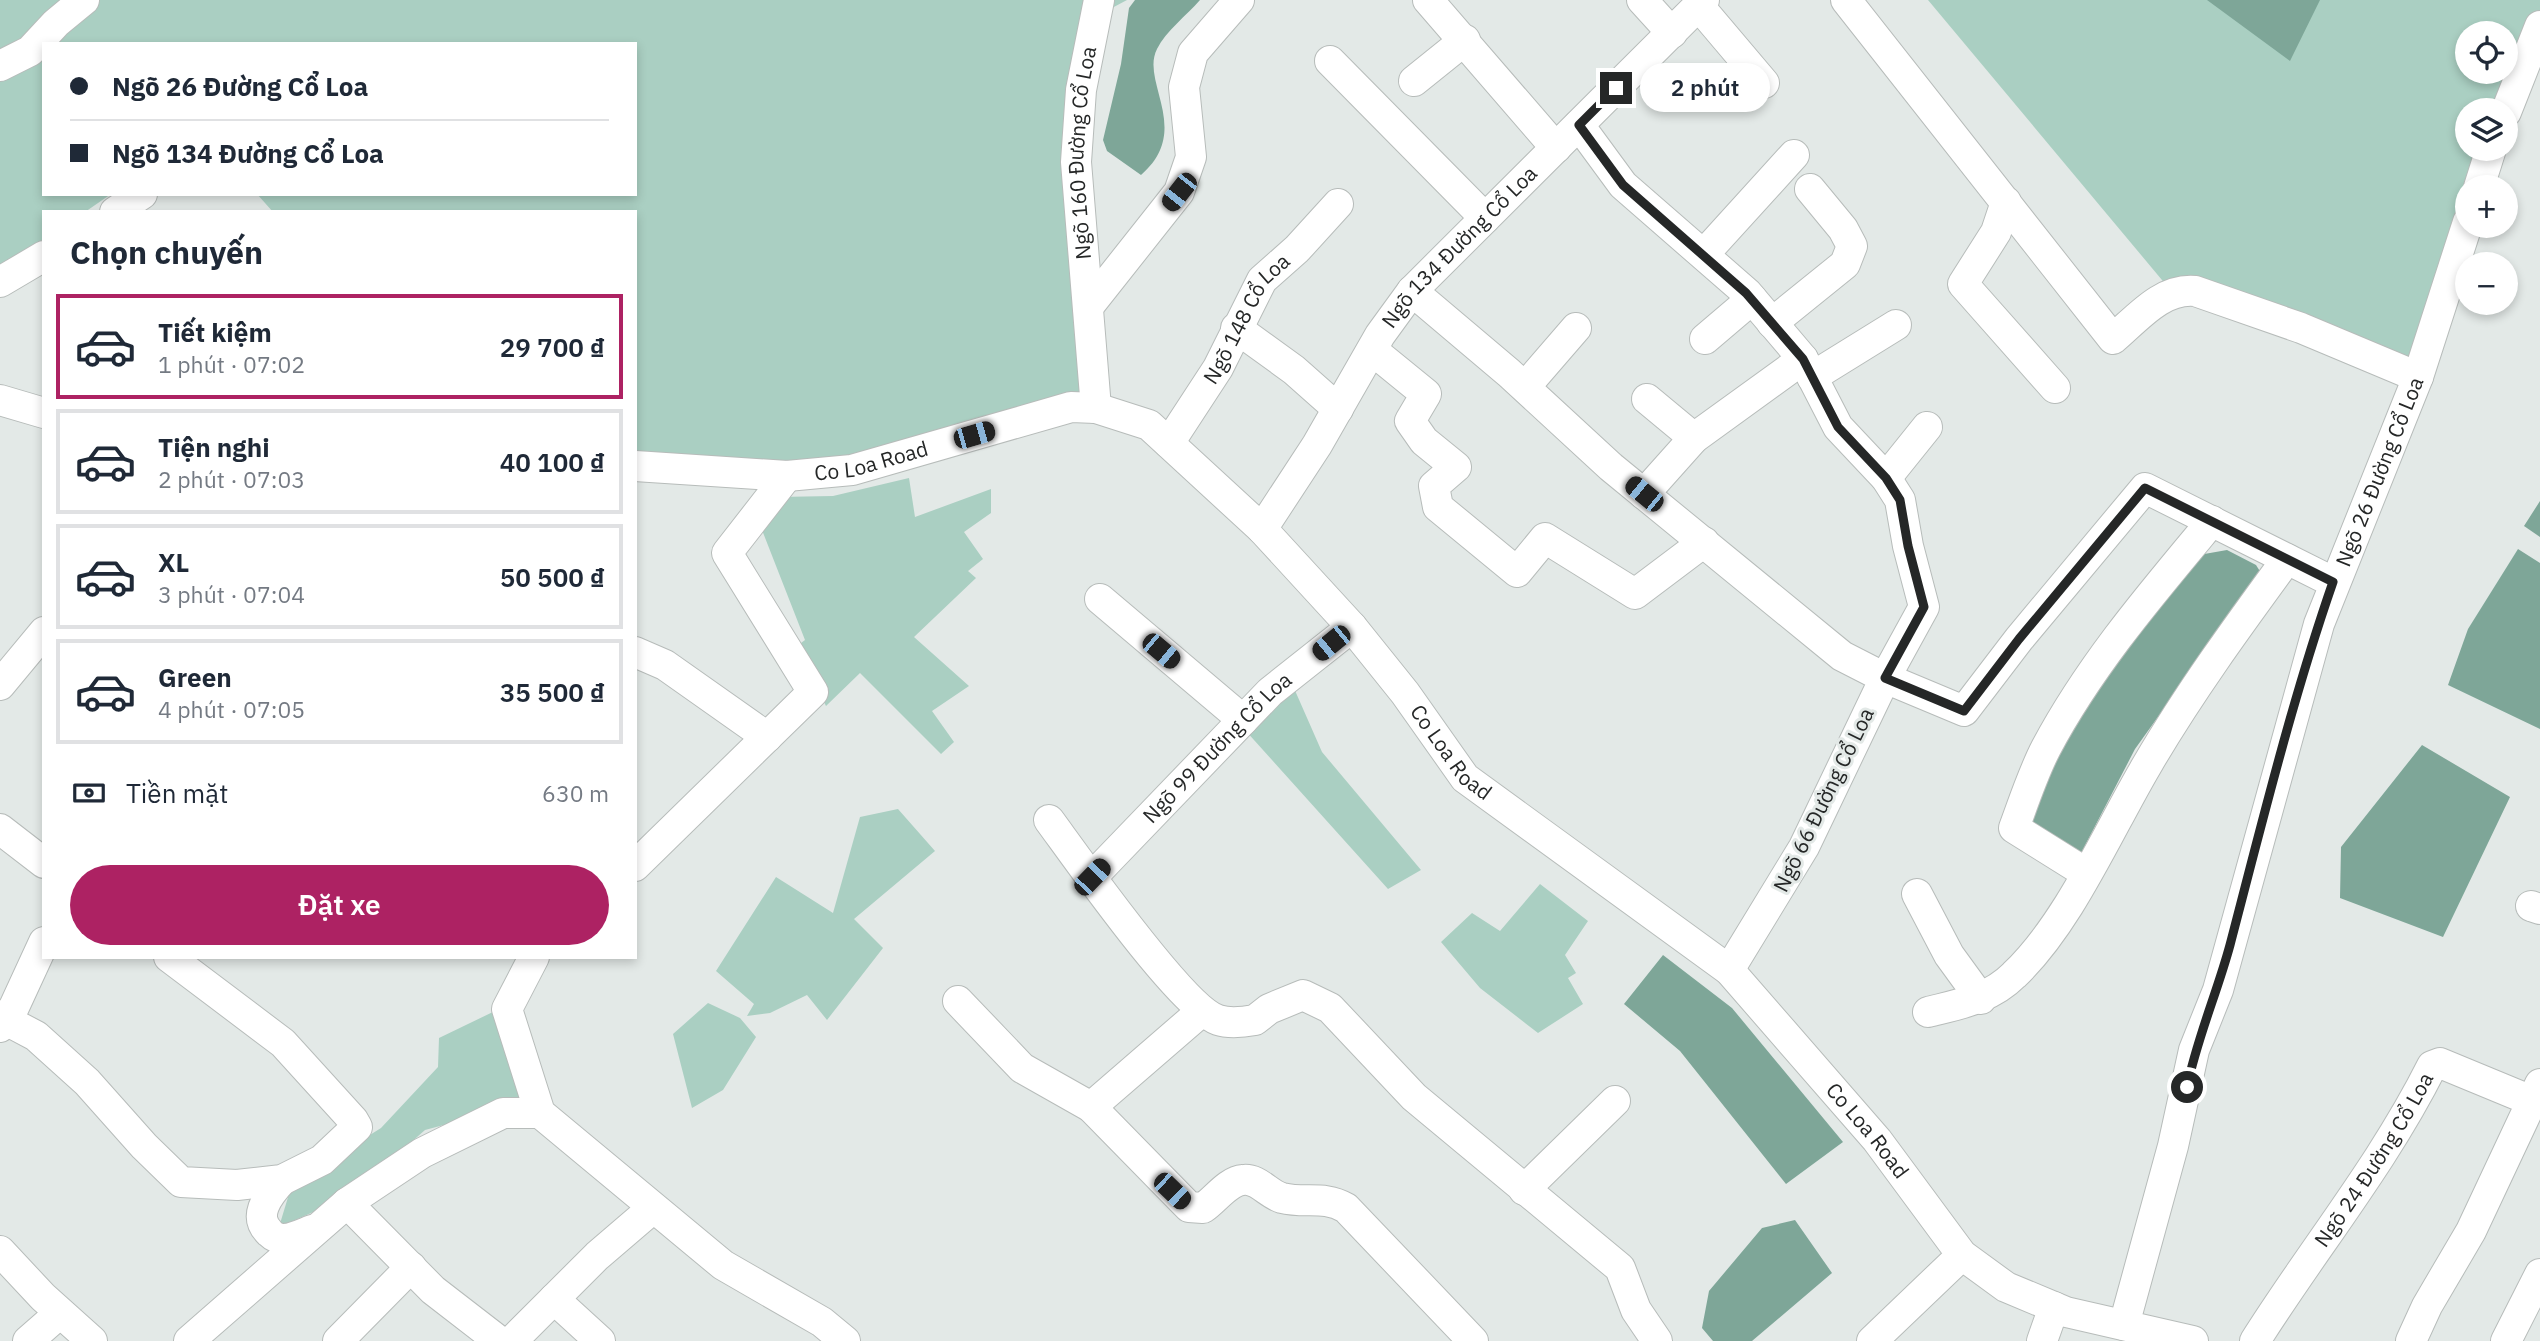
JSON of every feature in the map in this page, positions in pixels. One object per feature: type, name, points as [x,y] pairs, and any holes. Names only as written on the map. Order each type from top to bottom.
[{"type":"street","points":[[0,66],[30,51],[56,23],[84,0]]},
{"type":"street","name":"Ngõ 160 Đường Cổ Loa","points":[[1096,408],[1076,162],[1081,90],[1099,0]]},
{"type":"street","points":[[1088,307],[1179,192],[1191,158],[1184,88],[1193,53],[1239,0]]},
{"type":"street","points":[[1428,0],[1556,148]]},
{"type":"street","points":[[1642,0],[1672,33]]},
{"type":"street","points":[[1846,0],[2113,339],[2164,296],[2181,290],[2195,291],[2301,328],[2417,377]]},
{"type":"street","points":[[1701,3],[1764,83]]},
{"type":"street","name":"Ngõ 134 Đường Cổ Loa","points":[[1262,529],[1338,409],[1372,349],[1412,291],[1701,3]]},
{"type":"street","points":[[1414,81],[1465,40]]},
{"type":"street","points":[[2512,98],[2537,43]]},
{"type":"street","points":[[1330,61],[1485,218]]},
{"type":"street","name":"Ngõ 66 Đường Cổ Loa","points":[[1579,125],[1623,185],[1752,299],[1807,368],[1838,427],[1886,478],[1903,511],[1908,546],[1924,607],[1885,678],[1804,847],[1730,970]]},
{"type":"street","points":[[1704,254],[1794,155]]},
{"type":"street","points":[[1772,323],[1844,264],[1852,246],[1843,229],[1810,189]]},
{"type":"street","points":[[118,210],[139,196]]},
{"type":"street","points":[[2006,202],[1996,232],[1963,284],[2055,388]]},
{"type":"street","name":"Ngõ 148 Cổ Loa","points":[[1169,443],[1218,368],[1262,280],[1297,249],[1338,204]]},
{"type":"street","name":"Ngõ 26 Đường Cổ Loa","points":[[2124,1325],[2173,1146],[2194,1050],[2218,990],[2291,720],[2333,582],[2417,377],[2463,238]]},
{"type":"street","points":[[0,282],[42,257]]},
{"type":"street","points":[[1412,291],[1525,387],[1644,494],[1842,656],[1885,678],[1964,711],[2019,639],[2145,488],[2333,582]]},
{"type":"street","points":[[1705,339],[1752,299]]},
{"type":"street","points":[[1644,494],[1694,438],[1807,368],[1896,325]]},
{"type":"street","points":[[1236,328],[1294,370],[1338,409]]},
{"type":"street","points":[[1525,387],[1576,328]]},
{"type":"street","points":[[1372,349],[1426,394],[1410,421],[1424,441],[1456,467],[1434,486],[1438,507],[1517,572],[1545,538],[1635,594],[1704,542]]},
{"type":"street","points":[[1647,399],[1694,438]]},
{"type":"street","points":[[0,400],[42,412]]},
{"type":"street","name":"Co Loa Road","points":[[637,466],[787,476],[852,470],[1071,407],[1096,408],[1149,425],[1262,529],[1352,627],[1405,693],[1465,778],[1730,970],[1877,1140],[1962,1255],[2006,1287],[2054,1307],[2193,1341]]},
{"type":"street","points":[[1886,478],[1927,427]]},
{"type":"street","points":[[637,864],[813,692],[727,553],[787,476]]},
{"type":"street","points":[[2086,873],[2014,828],[2046,749],[2082,688],[2148,596],[2212,521]]},
{"type":"street","points":[[1928,1012],[1981,999],[2014,975],[2070,905],[2194,688],[2287,559]]},
{"type":"street","points":[[1100,599],[1243,720]]},
{"type":"street","name":"Ngõ 99 Đường Cổ Loa","points":[[1092,877],[1270,692],[1352,627]]},
{"type":"street","points":[[3,677],[42,634]]},
{"type":"street","points":[[637,653],[665,665],[767,737]]},
{"type":"street","points":[[1049,820],[1157,962],[1202,1011],[1218,1020],[1255,1020],[1269,1009],[1303,995],[1330,1008],[1414,1097],[1620,1268],[1636,1310],[1657,1341]]},
{"type":"street","points":[[0,829],[42,861]]},
{"type":"street","points":[[1917,894],[1949,955],[1981,999]]},
{"type":"street","points":[[42,946],[2,1021],[36,1036],[88,1082],[144,1146],[181,1182],[237,1185],[282,1180]]},
{"type":"street","points":[[172,959],[283,1044],[357,1128],[321,1160],[282,1180],[270,1193],[261,1210],[264,1227],[274,1238],[287,1239],[319,1227]]},
{"type":"street","points":[[533,959],[507,1009],[540,1113],[723,1265],[822,1322],[845,1341]]},
{"type":"street","points":[[958,1001],[1022,1068],[1091,1107],[1129,1148],[1193,1209],[1203,1208],[1230,1185],[1243,1179],[1252,1180],[1281,1198],[1330,1199],[1346,1208],[1473,1341]]},
{"type":"street","points":[[1091,1107],[1202,1011]]},
{"type":"street","name":"Ngõ 24 Đường Cổ Loa","points":[[2255,1341],[2315,1248],[2387,1149],[2432,1066],[2440,1063],[2536,1093]]},
{"type":"street","points":[[2411,1341],[2427,1306],[2471,1231],[2536,1093]]},
{"type":"street","points":[[1524,1190],[1615,1101]]},
{"type":"street","points":[[189,1341],[347,1203],[422,1153],[503,1113],[540,1113]]},
{"type":"street","points":[[347,1203],[433,1290],[499,1341]]},
{"type":"street","points":[[512,1341],[597,1255],[653,1209]]},
{"type":"street","points":[[0,1251],[60,1313],[92,1341]]},
{"type":"street","points":[[1872,1341],[1962,1255]]},
{"type":"street","points":[[338,1341],[411,1267]]},
{"type":"street","points":[[2506,1341],[2540,1274]]},
{"type":"street","points":[[554,1299],[600,1341]]},
{"type":"street","points":[[2042,1341],[2054,1307]]},
{"type":"street","points":[[28,1341],[60,1313]]},
{"type":"shaded area","points":[[0,0],[1127,0],[1095,17],[1076,162],[1096,408],[852,470],[637,466],[637,210],[271,210],[259,196],[637,196],[637,42],[42,42],[42,196],[108,196],[88,210],[42,210],[42,240],[0,268]]},
{"type":"shaded area","points":[[1135,0],[1200,0],[1157,49],[1154,62],[1164,124],[1163,141],[1156,158],[1141,175],[1107,151],[1103,140],[1121,64],[1129,8]]},
{"type":"shaded area","points":[[1928,0],[2540,0],[2540,26],[2518,80],[2518,21],[2455,21],[2455,84],[2517,84],[2511,98],[2455,98],[2455,161],[2488,161],[2477,175],[2455,175],[2455,238],[2464,238],[2459,252],[2455,252],[2455,265],[2418,377],[2172,292]]},
{"type":"shaded area","points":[[2207,0],[2320,0],[2290,61]]},
{"type":"shaded area","points":[[909,478],[915,517],[991,489],[991,513],[964,532],[983,559],[968,571],[976,578],[914,637],[969,686],[932,711],[954,742],[941,754],[860,673],[826,706],[797,646],[805,640],[762,530],[778,497],[833,496]]},
{"type":"shaded area","points":[[2540,501],[2540,537],[2524,526]]},
{"type":"shaded area","points":[[2518,549],[2540,563],[2540,729],[2448,685],[2468,629]]},
{"type":"shaded area","points":[[2227,550],[2256,565],[2261,573],[2135,749],[2076,863],[2022,826],[2059,739],[2193,556]]},
{"type":"shaded area","points":[[1293,686],[1322,752],[1421,870],[1388,889],[1245,730]]},
{"type":"shaded area","points":[[2422,745],[2510,797],[2443,937],[2340,898],[2341,847]]},
{"type":"shaded area","points":[[898,809],[935,851],[854,919],[883,948],[827,1020],[807,995],[770,1013],[747,1016],[754,1004],[716,971],[776,877],[833,913],[860,817]]},
{"type":"shaded area","points":[[1540,884],[1588,921],[1565,955],[1576,973],[1568,978],[1583,1004],[1538,1033],[1480,988],[1441,942],[1472,913],[1500,931]]},
{"type":"shaded area","points":[[1663,955],[1732,1008],[1843,1142],[1786,1184],[1680,1051],[1624,1004]]},
{"type":"shaded area","points":[[708,1003],[740,1018],[756,1037],[723,1090],[692,1108],[673,1034]]},
{"type":"shaded area","points":[[497,1010],[526,1103],[425,1130],[350,1196],[279,1227],[292,1184],[381,1128],[438,1067],[439,1038]]},
{"type":"shaded area","points":[[1795,1220],[1832,1273],[1752,1341],[1713,1341],[1702,1328],[1709,1291],[1762,1228]]},
{"type":"route","points":[[1616,88],[1579,125],[1623,185],[1752,299],[1803,359],[1838,427],[1886,478],[1900,500],[1908,546],[1924,607],[1885,678],[1964,711],[2019,639],[2145,488],[2333,582],[2291,720],[2218,990],[2194,1050],[2187,1087]]}]
